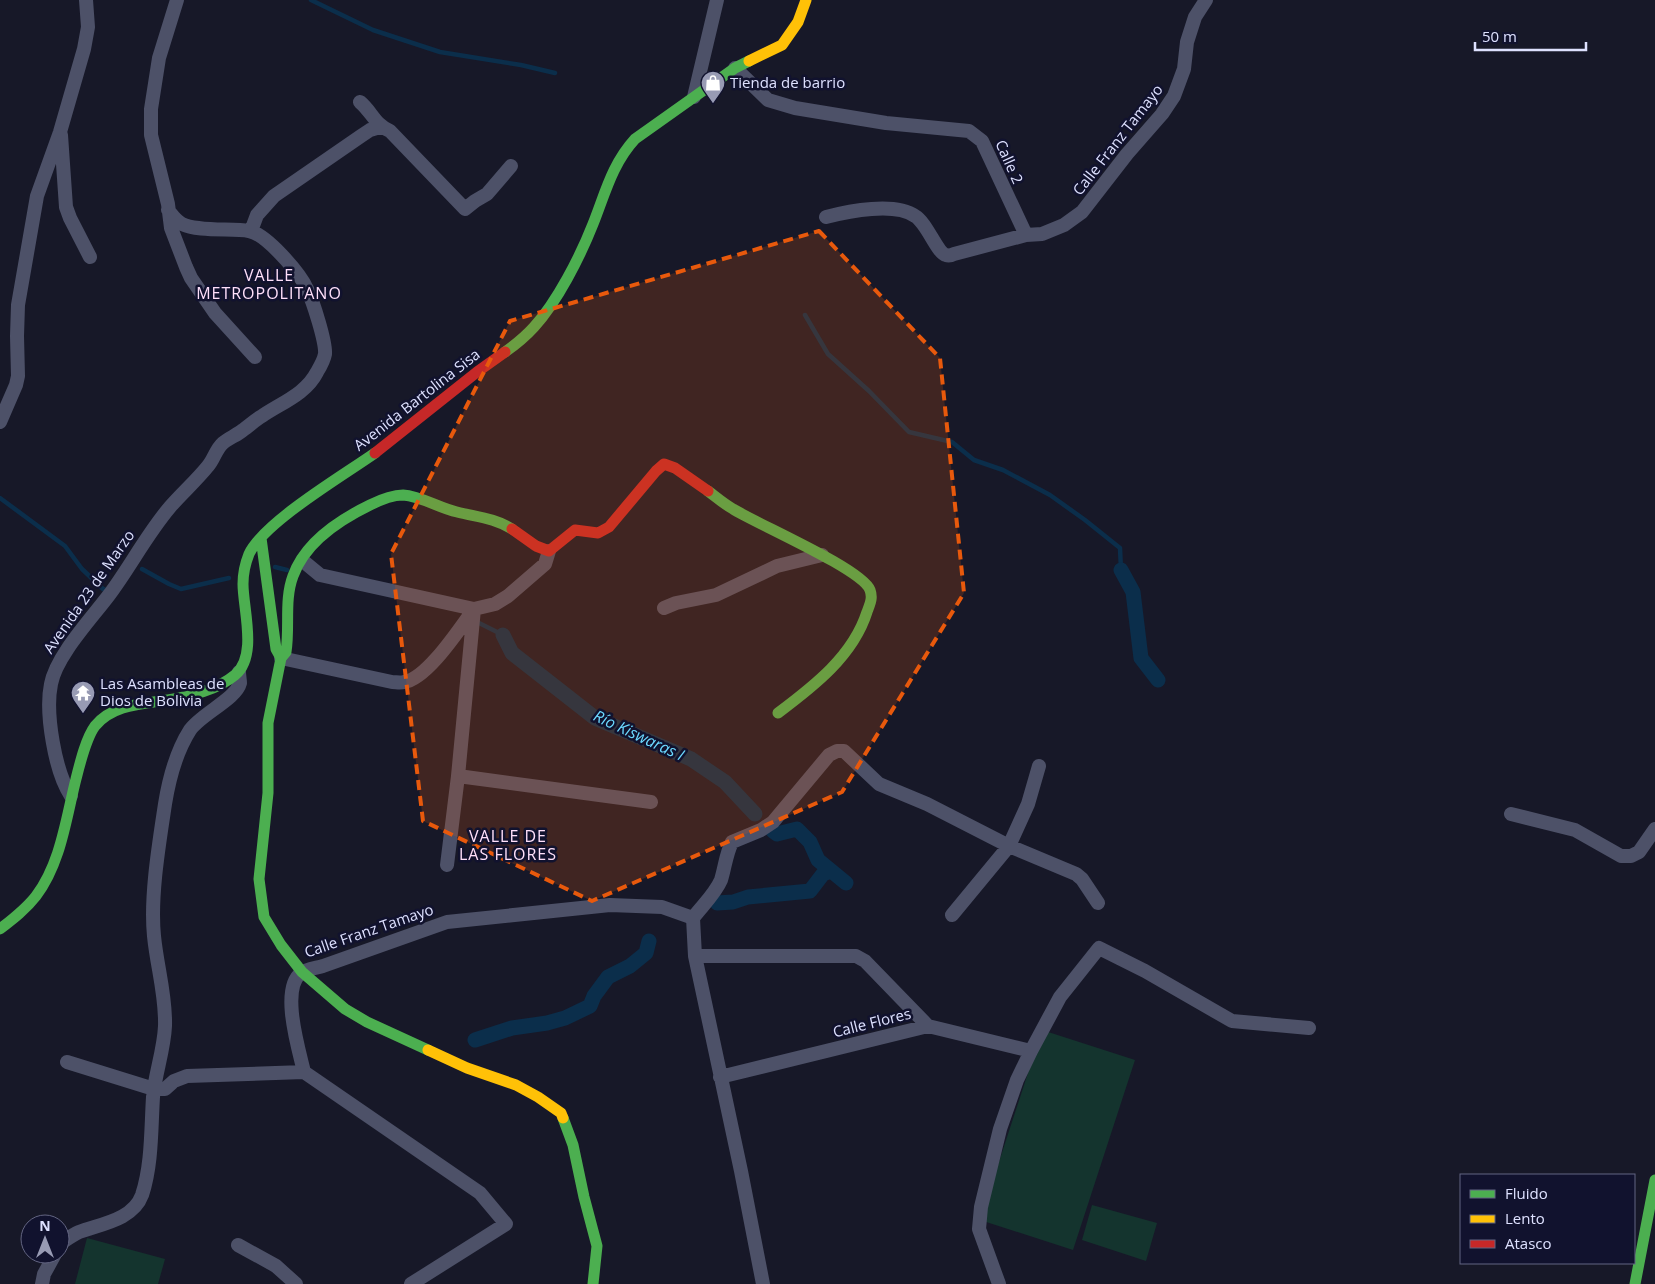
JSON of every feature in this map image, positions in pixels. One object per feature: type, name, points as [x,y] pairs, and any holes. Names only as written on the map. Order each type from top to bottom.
[{"type":"street","points":[[0,422],[18,376],[18,305],[37,196],[60,132],[84,49],[88,27],[86,0]]},
{"type":"street","points":[[177,0],[162,44],[151,109],[151,135],[171,228],[191,278],[215,312],[255,357]]},
{"type":"street","points":[[694,98],[717,0]]},
{"type":"street","name":"Avenida Bartolina Sisa","points":[[239,672],[248,644],[243,593],[245,568],[251,550],[297,507],[396,438],[433,406],[532,330],[553,299],[588,236],[610,175],[624,150],[635,139],[736,68],[782,45],[798,22],[806,0]]},
{"type":"street","name":"Calle Franz Tamayo","points":[[1026,235],[1042,234],[1064,225],[1082,212],[1127,154],[1162,114],[1174,96],[1184,69],[1187,42],[1195,17],[1206,0]]},
{"type":"street","name":"Calle 2","points":[[736,68],[768,100],[795,108],[886,123],[969,130],[982,141],[1026,235]]},
{"type":"street","points":[[360,102],[366,107],[380,127],[390,131],[465,210],[487,194],[511,166]]},
{"type":"street","points":[[168,210],[174,218],[188,226],[251,231],[257,215],[274,196],[370,130],[380,127]]},
{"type":"street","points":[[60,132],[63,148],[66,207],[90,257]]},
{"type":"street","points":[[826,217],[871,208],[898,210],[915,215],[924,223],[939,251],[946,255],[1026,235]]},
{"type":"street","name":"Avenida 23 de Marzo","points":[[71,796],[63,785],[51,730],[50,692],[58,665],[170,507],[208,466],[221,444],[243,431],[259,417],[301,392],[316,374],[325,353],[318,320],[308,289],[302,279],[283,256],[251,231]]},
{"type":"street","points":[[303,561],[320,575],[474,609],[495,604],[508,596],[545,564],[549,551],[567,535],[575,530],[598,533],[609,527],[664,464],[675,468],[733,509],[848,569],[870,588],[872,598],[865,619],[847,652],[810,689],[778,713]]},
{"type":"street","points":[[549,551],[542,550],[511,527],[497,521],[453,511],[402,495],[390,496],[341,521],[326,531],[293,576],[290,588],[286,652],[281,658],[268,723],[268,793],[259,879],[264,917],[280,945],[302,972],[345,1009],[367,1022],[467,1068],[516,1086],[538,1097],[561,1113],[573,1145],[597,1246],[593,1284]]},
{"type":"street","points":[[262,538],[265,576],[276,649],[281,658],[392,682],[405,682],[415,678],[437,658],[474,609]]},
{"type":"street","points":[[664,608],[676,603],[716,595],[777,566],[822,556]]},
{"type":"street","points":[[447,865],[458,776],[474,609]]},
{"type":"street","points":[[0,929],[20,913],[36,896],[51,872],[58,852],[78,767],[90,734],[95,726],[118,709],[172,700],[200,692],[222,683],[239,672],[240,683],[235,691],[191,728],[174,765],[165,803],[154,892],[154,936],[163,987],[165,1029],[154,1090],[147,1174],[141,1198],[129,1213],[106,1224],[77,1232],[70,1237]]},
{"type":"street","points":[[763,1284],[695,956],[693,918],[720,880],[727,851],[732,842],[761,830],[773,822],[830,755],[837,751],[844,751],[879,784],[927,804],[1009,846],[1076,874],[1082,879],[1098,904]]},
{"type":"street","points":[[952,915],[1009,846],[1028,804],[1039,766]]},
{"type":"street","points":[[458,776],[652,802]]},
{"type":"street","points":[[1511,814],[1576,830],[1621,856],[1631,856],[1639,852],[1655,829]]},
{"type":"street","name":"Calle Franz Tamayo","points":[[302,972],[447,922],[610,905],[662,907],[693,918]]},
{"type":"street","points":[[999,1284],[979,1229],[981,1207],[1000,1129],[1017,1080],[1060,997],[1099,948],[1145,971],[1232,1021],[1309,1028]]},
{"type":"street","points":[[695,956],[856,956],[865,961],[928,1026]]},
{"type":"street","points":[[302,972],[296,978],[292,988],[291,1005],[304,1072]]},
{"type":"street","name":"Calle Flores","points":[[720,1077],[928,1026],[1031,1051]]},
{"type":"street","points":[[67,1062],[154,1090],[165,1090],[174,1080],[188,1076],[304,1072],[480,1193],[506,1224],[411,1284]]},
{"type":"street","points":[[1635,1284],[1655,1180]]},
{"type":"street","points":[[238,1245],[276,1266],[296,1284]]},
{"type":"street","points":[[42,1284],[44,1274],[50,1264]]},
{"type":"highlighted area","points":[[819,231],[940,358],[964,593],[842,792],[592,901],[423,821],[391,554],[510,321]]},
{"type":"green space","points":[[1042,1030],[1135,1060],[1073,1250],[980,1220]]},
{"type":"green space","points":[[1092,1205],[1157,1223],[1146,1261],[1082,1240]]},
{"type":"green space","points":[[87,1238],[165,1259],[158,1284],[75,1284]]},
{"type":"waterway","points":[[311,0],[373,30],[440,52],[521,65],[555,73]]},
{"type":"waterway","points":[[805,315],[828,354],[869,391],[909,432],[952,442],[974,460],[1003,470],[1050,495],[1120,548],[1121,570]]},
{"type":"waterway","name":"Río Kiswaras I","points":[[0,498],[65,546],[82,569],[106,590]]},
{"type":"waterway","name":"Río Kiswaras I","points":[[275,567],[287,570]]},
{"type":"waterway","name":"Río Kiswaras I","points":[[142,569],[181,589],[229,578]]},
{"type":"waterway","points":[[1121,570],[1133,592],[1141,658],[1158,680]]},
{"type":"waterway","name":"Río Kiswaras I","points":[[479,623],[503,635]]},
{"type":"waterway","name":"Río Kiswaras I","points":[[503,635],[512,653],[595,718],[691,759],[725,782],[755,814]]},
{"type":"waterway","points":[[773,831],[777,834],[797,829],[810,842],[818,860],[846,883]]},
{"type":"waterway","points":[[717,903],[733,902],[748,897],[810,891],[823,874],[831,871]]},
{"type":"waterway","points":[[475,1040],[512,1028],[547,1023],[565,1018],[590,1006],[594,996],[608,977],[630,966],[646,953],[649,941]]},
{"type":"traffic: fast","points":[[505,352],[534,327],[543,317],[559,292],[588,237],[615,169],[635,139],[735,68],[749,61]]},
{"type":"traffic: fast","points":[[0,929],[32,901],[51,869],[62,840],[84,751],[95,726],[110,713],[119,709],[195,694],[220,685],[235,675],[242,667],[248,644],[243,584],[244,569],[249,554],[257,541],[287,514],[375,453]]},
{"type":"traffic: fast","points":[[708,491],[723,503],[745,516],[808,547],[849,571],[863,581],[870,590],[871,601],[861,628],[852,643],[831,669],[778,713]]},
{"type":"traffic: fast","points":[[281,658],[286,652],[290,585],[298,564],[324,533],[358,511],[386,498],[403,495],[450,510],[492,520],[512,529]]},
{"type":"traffic: fast","points":[[261,538],[276,649],[281,658],[268,723],[268,793],[259,879],[264,917],[281,945],[302,972],[345,1009],[367,1022],[428,1050]]},
{"type":"traffic: fast","points":[[563,1118],[573,1145],[597,1246],[593,1284]]},
{"type":"traffic: fast","points":[[1635,1284],[1655,1180]]},
{"type":"traffic: slow","points":[[749,61],[782,45],[798,22],[806,0]]},
{"type":"traffic: slow","points":[[428,1050],[467,1068],[516,1085],[561,1113],[563,1118]]},
{"type":"traffic: jam","points":[[375,453],[505,352]]},
{"type":"traffic: jam","points":[[512,529],[536,546],[549,551],[575,530],[598,533],[609,527],[664,464],[675,468],[708,491]]},
{"type":"place","name":"Tienda de barrio","points":[[713,104]]},
{"type":"place","name":"Las Asambleas de Dios de Bolivia","points":[[83,714]]},
{"type":"district","name":"VALLE METROPOLITANO","points":[[269,284]]},
{"type":"district","name":"VALLE DE LAS FLORES","points":[[508,845]]}]
